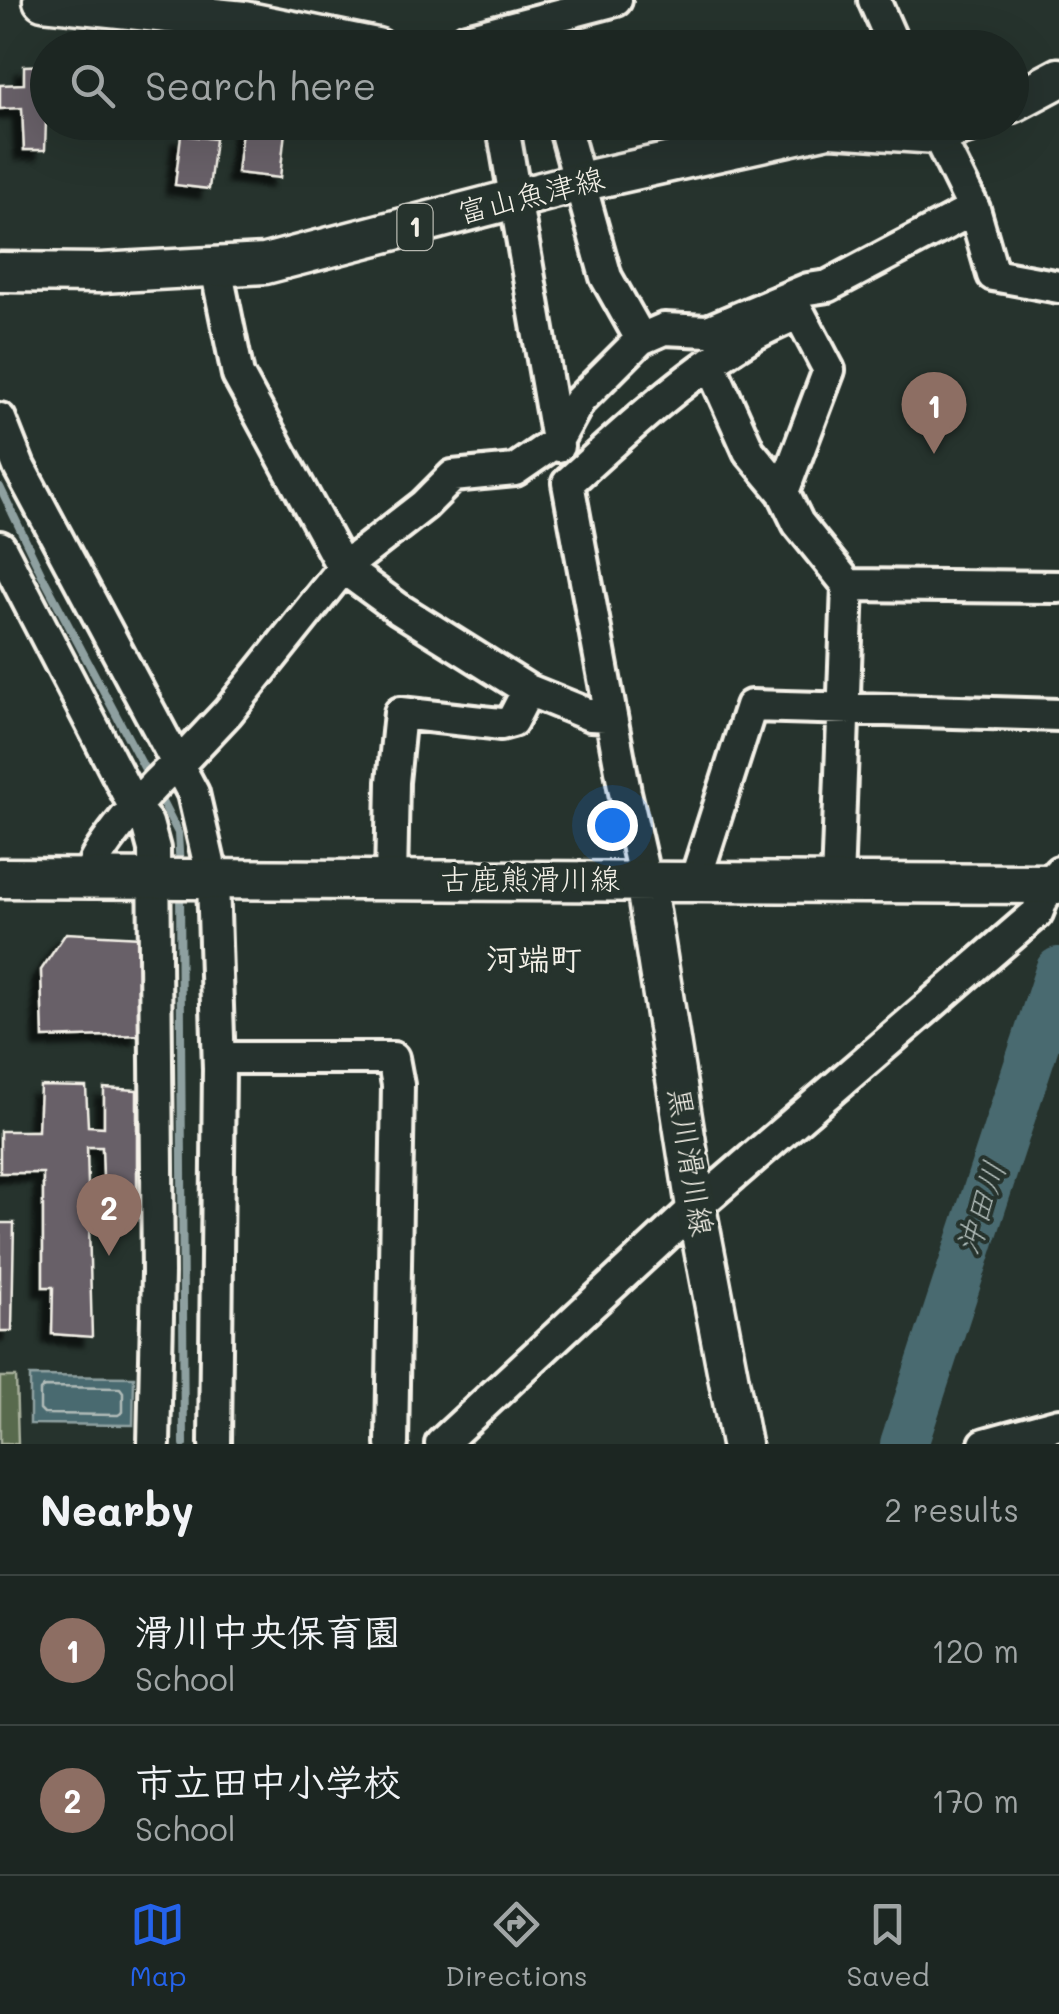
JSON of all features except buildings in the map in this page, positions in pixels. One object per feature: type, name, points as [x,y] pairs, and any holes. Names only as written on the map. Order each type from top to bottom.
[{"type":"main road","points":[[43,0],[189,30]]},
{"type":"main road","points":[[207,30],[244,21],[289,30]]},
{"type":"main road","points":[[1029,94],[1059,78]]},
{"type":"main road","name":"富山魚津線","points":[[0,272],[101,273],[264,264],[580,182],[770,140]]},
{"type":"main road","name":"古鹿熊滑川線","points":[[0,878],[837,884],[1056,879]]},
{"type":"main road","name":"黒川滑川線","points":[[645,880],[696,1207],[741,1444]]},
{"type":"street","points":[[551,30],[616,0]]},
{"type":"street","points":[[874,0],[887,30]]},
{"type":"street","points":[[506,140],[557,441],[645,880]]},
{"type":"street","points":[[568,140],[606,278],[641,338]]},
{"type":"street","points":[[940,140],[974,208],[993,275],[1059,287]]},
{"type":"street","points":[[568,482],[710,364],[796,304],[974,208]]},
{"type":"street","points":[[216,268],[238,376],[343,568],[528,690],[590,715],[611,716]]},
{"type":"street","points":[[90,879],[94,863],[135,808],[168,768],[179,764],[228,712],[343,568],[424,505],[453,476],[515,470],[557,441],[579,401],[641,338],[664,329],[708,331],[796,304]]},
{"type":"street","points":[[783,492],[830,370],[796,304]]},
{"type":"street","points":[[710,364],[750,451],[783,492],[798,523],[848,585],[837,884]]},
{"type":"street","points":[[0,419],[19,467],[193,793],[213,880],[219,1058],[215,1444]]},
{"type":"street","points":[[0,548],[135,808],[147,823],[154,849],[158,1273],[154,1444]]},
{"type":"street","points":[[848,585],[1059,587]]},
{"type":"street","points":[[391,880],[392,782],[400,713],[501,724],[512,721],[528,690]]},
{"type":"street","points":[[695,881],[751,706],[1059,715]]},
{"type":"street","points":[[441,1444],[696,1207],[1037,913],[1056,879]]},
{"type":"street","points":[[219,1058],[393,1058],[398,1085],[392,1444]]},
{"type":"street","points":[[985,1444],[1059,1424]]},
{"type":"green space","points":[[0,1377],[16,1377],[18,1444],[0,1444]]},
{"type":"water","points":[[30,1376],[134,1377],[133,1425],[30,1424]]},
{"type":"waterway","points":[[0,487],[149,777]]},
{"type":"waterway","points":[[158,794],[178,833],[180,870]]},
{"type":"waterway","points":[[180,889],[184,1444]]},
{"type":"waterway","name":"沖田川","points":[[904,1444],[1059,971]]},
{"type":"place","name":"滑川中央保育園","points":[[934,454]]},
{"type":"place","name":"市立田中小学校","points":[[109,1256]]},
{"type":"district","name":"河端町","points":[[534,959]]}]
